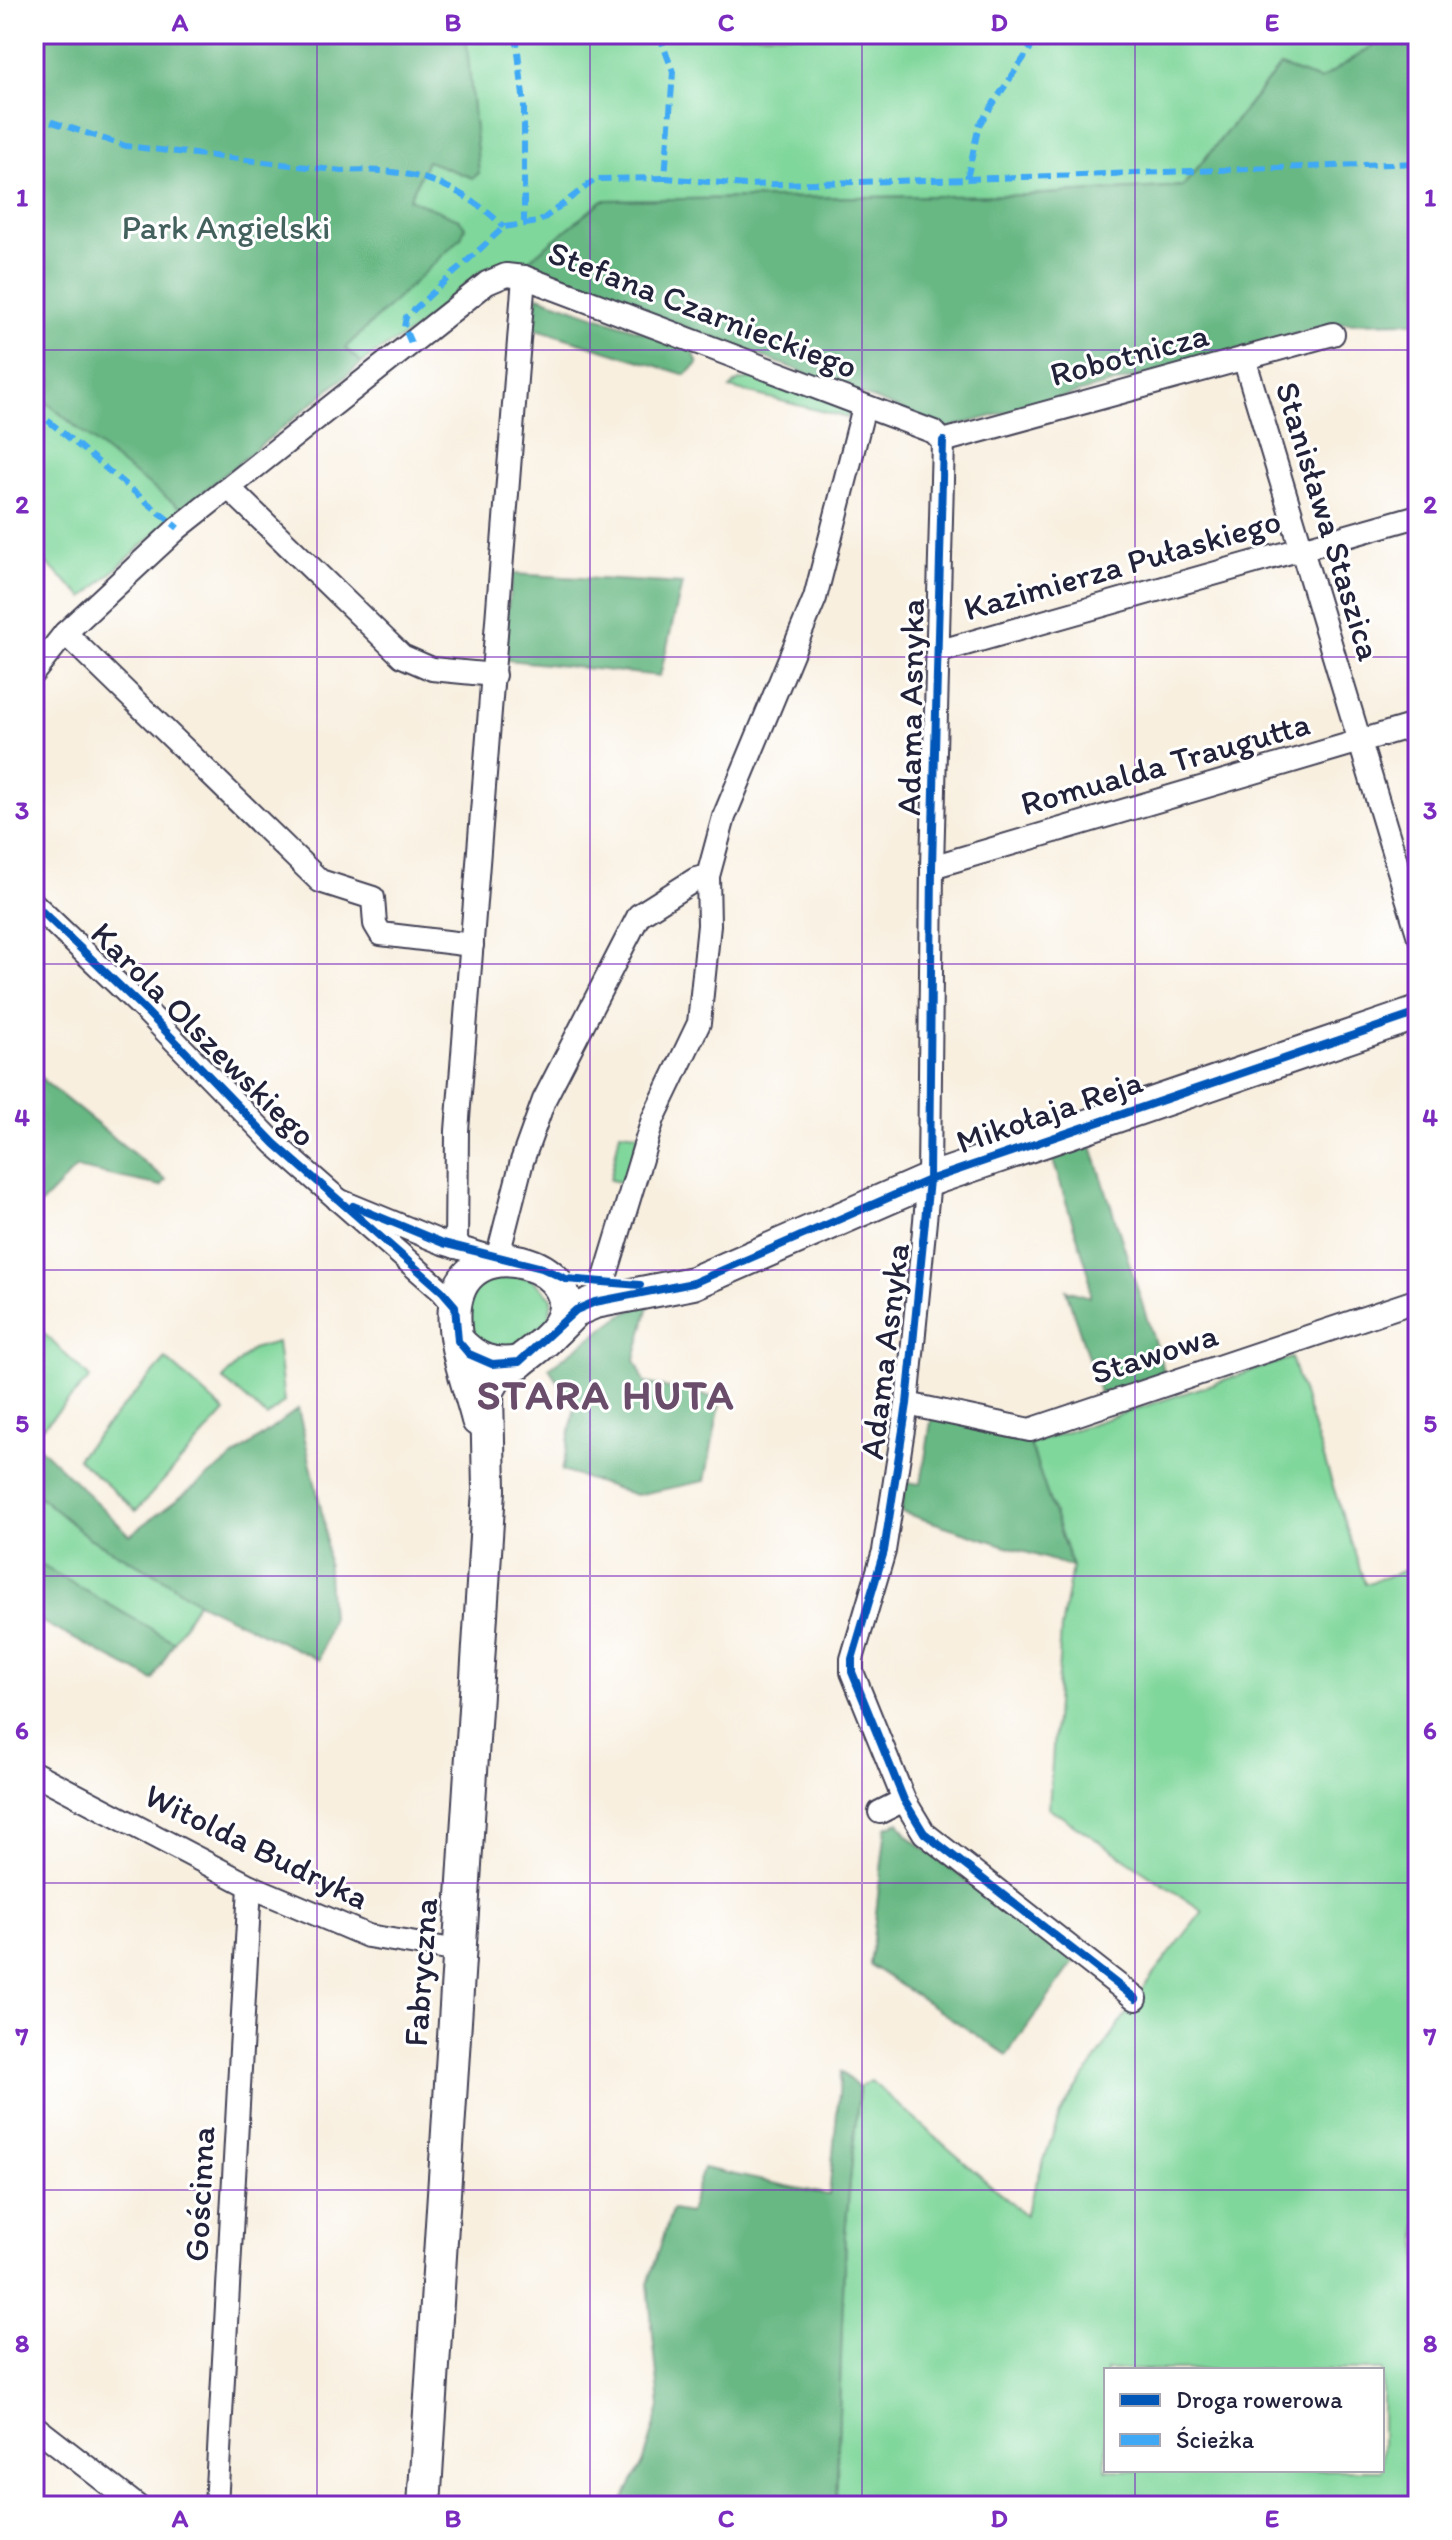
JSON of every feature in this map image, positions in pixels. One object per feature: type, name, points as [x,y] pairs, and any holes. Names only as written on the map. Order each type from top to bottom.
[{"type":"street","name":"Stefana Czarnieckiego","points":[[34,672],[65,633],[178,528],[487,283],[506,275],[524,277],[864,407],[815,598],[724,817],[708,876],[709,925],[699,1023],[653,1119],[600,1291]]},
{"type":"street","points":[[456,1247],[457,1131],[524,277]]},
{"type":"street","name":"Robotnicza","points":[[943,441],[1333,334]]},
{"type":"street","name":"Stanisława Staszica","points":[[1244,358],[1304,548],[1418,934]]},
{"type":"street","points":[[864,407],[934,432],[943,441]]},
{"type":"street","name":"Adama Asnyka","points":[[943,441],[932,867],[929,1180],[907,1404],[884,1551],[852,1659],[859,1691],[904,1800],[924,1833],[1136,1999]]},
{"type":"street","points":[[229,488],[402,656],[432,669],[494,675]]},
{"type":"street","name":"Kazimierza Pułaskiego","points":[[937,652],[1418,516]]},
{"type":"street","points":[[65,633],[320,881],[373,898],[375,924],[381,934],[472,945]]},
{"type":"street","name":"Romualda Traugutta","points":[[932,867],[1418,724]]},
{"type":"street","points":[[497,1259],[522,1161],[544,1100],[639,915],[696,879],[708,876]]},
{"type":"street","name":"Karola Olszewskiego","points":[[34,904],[275,1144],[455,1306]]},
{"type":"street","name":"Mikołaja Reja","points":[[600,1291],[693,1283],[929,1180],[1418,1013]]},
{"type":"street","name":"Karola Olszewskiego","points":[[338,1200],[456,1247],[497,1259]]},
{"type":"street","points":[[497,1259],[542,1268],[600,1291],[519,1362],[484,1362],[469,1354],[458,1341],[455,1306],[458,1292],[474,1269],[497,1259]]},
{"type":"street","points":[[542,1268],[558,1282],[564,1296],[562,1317],[556,1330]]},
{"type":"street","name":"Stawowa","points":[[907,1404],[1030,1430],[1418,1300]]},
{"type":"street","name":"Fabryczna","points":[[458,1341],[486,1443]]},
{"type":"street","name":"Fabryczna","points":[[424,2506],[489,1490],[486,1443],[490,1383],[499,1371],[519,1362]]},
{"type":"street","name":"Witolda Budryka","points":[[34,1773],[250,1886],[386,1942],[459,1951]]},
{"type":"street","points":[[880,1812],[904,1800]]},
{"type":"street","name":"Gościnna","points":[[216,2506],[250,1886]]},
{"type":"street","points":[[34,2426],[137,2506]]},
{"type":"green space","name":"Park Angielski","points":[[34,34],[1391,34],[1320,80],[1280,66],[1183,186],[1027,195],[603,200],[523,265],[501,261],[478,273],[413,331],[372,355],[182,509],[84,598],[34,552]]},
{"type":"green space","points":[[34,34],[466,34],[479,173],[473,178],[427,161],[409,199],[459,219],[465,227],[461,238],[345,348],[362,363],[182,509],[123,466],[34,392]]},
{"type":"green space","points":[[1391,34],[1418,34],[1418,322],[1335,323],[949,428],[523,265],[603,200],[1027,195],[1183,186],[1280,66],[1320,80]]},
{"type":"green space","points":[[538,296],[692,349],[698,364],[686,375],[533,328]]},
{"type":"green space","points":[[762,377],[850,407],[848,418],[730,388],[739,381]]},
{"type":"green space","points":[[513,574],[682,584],[660,676],[499,659]]},
{"type":"green space","points":[[34,1069],[45,1082],[166,1180],[161,1186],[76,1168],[34,1211]]},
{"type":"green space","points":[[620,1132],[639,1134],[625,1183],[610,1180]]},
{"type":"green space","points":[[1089,1137],[1164,1372],[1100,1394],[1066,1290],[1090,1297],[1089,1274],[1050,1151]]},
{"type":"green space","points":[[497,1273],[532,1279],[552,1298],[549,1320],[511,1350],[496,1353],[472,1337],[469,1306],[479,1287]]},
{"type":"green space","points":[[650,1301],[635,1360],[645,1383],[721,1399],[705,1481],[636,1495],[562,1471],[575,1406],[549,1368],[622,1315]]},
{"type":"green space","points":[[34,1324],[90,1378],[43,1427],[34,1418]]},
{"type":"green space","points":[[277,1342],[284,1402],[267,1417],[223,1379],[252,1349]]},
{"type":"green space","points":[[1291,1358],[1365,1584],[1418,1566],[1418,2506],[836,2506],[845,2234],[859,2088],[871,2081],[1025,2215],[1060,2114],[1145,1985],[1203,1911],[1049,1808],[1061,1629],[1072,1567],[1030,1444]]},
{"type":"green space","points":[[166,1359],[225,1412],[136,1511],[77,1458]]},
{"type":"green space","points":[[298,1409],[325,1526],[331,1619],[319,1660],[197,1602],[161,1577],[89,1538],[34,1492],[34,1442],[130,1535]]},
{"type":"green space","points":[[932,1415],[1022,1434],[1030,1444],[1072,1567],[901,1512],[905,1482],[921,1484]]},
{"type":"green space","points":[[34,1492],[89,1538],[161,1577],[197,1602],[174,1642],[34,1561]]},
{"type":"green space","points":[[34,1561],[174,1642],[153,1680],[34,1618]]},
{"type":"green space","points":[[899,1822],[908,1836],[1074,1962],[1007,2055],[870,1965],[886,1827]]},
{"type":"green space","points":[[841,2072],[859,2088],[845,2234],[836,2506],[620,2506],[644,2461],[660,2407],[648,2284],[672,2210],[689,2213],[703,2168],[829,2195]]},
{"type":"marked path","points":[[516,34],[524,105],[524,222]]},
{"type":"marked path","points":[[659,34],[673,72],[665,178],[745,185],[967,179],[979,125],[1040,34]]},
{"type":"marked path","points":[[34,116],[126,146],[342,171],[366,170],[409,175],[430,180],[468,198],[504,227]]},
{"type":"marked path","points":[[967,179],[1418,163]]},
{"type":"marked path","points":[[411,343],[404,327],[406,317],[504,227],[539,222],[596,179],[665,178]]},
{"type":"marked path","points":[[34,409],[178,528]]},
{"type":"cycle path","points":[[943,441],[932,867],[929,1180],[907,1404],[884,1551],[852,1659],[852,1672],[904,1800],[924,1833],[1136,1999]]},
{"type":"cycle path","points":[[34,904],[146,1011],[275,1144],[442,1291],[455,1306],[458,1341],[469,1354],[492,1364],[519,1362],[576,1310],[595,1302],[693,1283],[929,1180],[1418,1013]]},
{"type":"cycle path","points":[[353,1206],[443,1243],[542,1268],[566,1279],[640,1285]]},
{"type":"district","name":"STARA HUTA","points":[[606,1394]]}]
